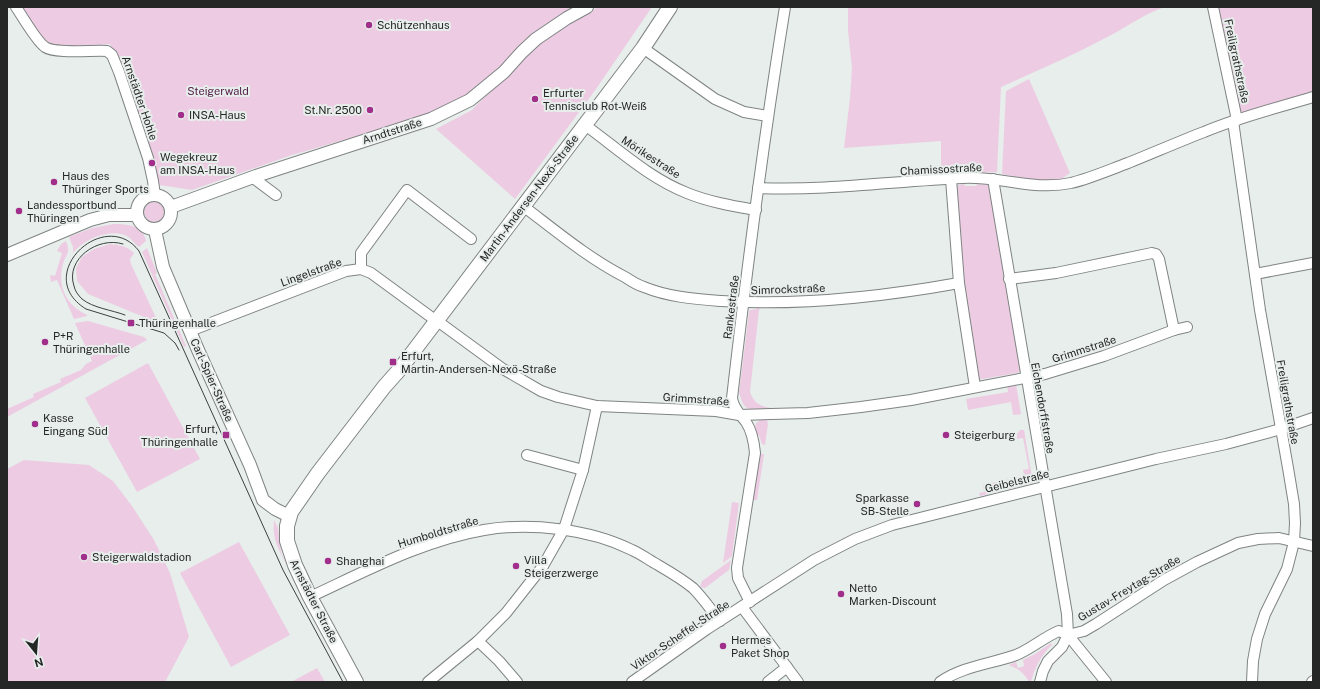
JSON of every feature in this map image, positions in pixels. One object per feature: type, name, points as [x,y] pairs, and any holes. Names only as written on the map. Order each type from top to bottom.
[{"type":"main road","name":"Martin-Andersen-Nexö-Straße","points":[[434,319],[660,7]]},
{"type":"main road","name":"Martin-Andersen-Nexö-Straße","points":[[289,516],[318,473],[384,387],[396,365],[523,206],[643,48],[670,7]]},
{"type":"main road","name":"Arnstädter Straße","points":[[289,516],[287,541],[290,553],[310,597],[356,682]]},
{"type":"street","name":"Arnstädter Hohle","points":[[16,7],[44,47],[52,51],[61,52],[106,51],[112,55],[148,158],[155,195]]},
{"type":"street","name":"Arndtstraße","points":[[171,207],[254,177],[431,119],[454,108],[470,100],[504,72],[522,52],[536,40],[567,18],[587,7]]},
{"type":"street","name":"Rankestraße","points":[[785,7],[758,188],[732,398],[739,415],[750,430],[755,453],[738,553],[738,578],[746,604],[798,682]]},
{"type":"street","name":"Freiligrathstraße","points":[[1213,7],[1235,121],[1261,317],[1294,504],[1294,542],[1287,569],[1265,614],[1257,639],[1253,661],[1252,682]]},
{"type":"street","points":[[643,48],[715,99],[744,112],[768,116]]},
{"type":"street","name":"Chamissostraße","points":[[758,188],[808,189],[971,178],[992,179],[1029,185],[1052,186],[1091,178],[1206,131],[1313,97]]},
{"type":"street","name":"Mörikestraße","points":[[584,125],[627,158],[672,186],[687,193],[719,203],[756,210]]},
{"type":"street","points":[[254,177],[276,195]]},
{"type":"street","points":[[951,179],[959,283],[975,387]]},
{"type":"street","name":"Eichendorffstraße","points":[[992,179],[1067,614],[1068,635]]},
{"type":"street","points":[[434,319],[371,273],[361,269],[361,253],[407,190],[472,239]]},
{"type":"street","points":[[155,195],[165,198],[171,207],[172,214],[170,220],[166,225],[155,230],[143,226],[138,219],[137,207],[143,199],[148,196],[155,195]]},
{"type":"street","name":"Simrockstraße","points":[[523,206],[605,267],[643,287],[692,299],[743,302],[792,302],[867,297],[959,283]]},
{"type":"street","points":[[7,254],[90,220],[109,216],[137,214]]},
{"type":"street","name":"Carl-Spier-Straße","points":[[155,230],[163,267],[250,465],[263,500],[289,516]]},
{"type":"street","points":[[1009,279],[1056,273],[1152,253],[1156,254],[1159,259],[1174,330]]},
{"type":"street","points":[[1255,274],[1313,263]]},
{"type":"street","name":"Lingelstraße","points":[[190,331],[346,271],[361,269]]},
{"type":"street","name":"Grimmstraße","points":[[434,319],[503,369],[527,384],[558,397],[597,406],[716,411],[739,415],[808,412],[862,407],[911,400],[1026,378],[1045,374],[1104,356],[1174,330],[1187,327]]},
{"type":"street","points":[[428,682],[478,641],[506,613],[543,566],[564,529],[583,470],[597,406]]},
{"type":"street","name":"Geibelstraße","points":[[746,604],[814,560],[855,539],[892,525],[1156,459],[1226,444],[1281,429],[1313,418]]},
{"type":"street","points":[[527,454],[583,470]]},
{"type":"street","name":"Humboldtstraße","points":[[310,597],[398,556],[459,536],[484,530],[513,526],[564,529],[631,549],[679,577],[696,591],[720,621]]},
{"type":"street","name":"Gustav-Freytag-Straße","points":[[940,682],[957,673],[1017,654],[1049,635],[1059,631],[1068,635],[1084,631],[1164,580],[1203,559],[1238,543],[1258,539],[1279,538],[1313,546]]},
{"type":"street","name":"Viktor-Scheffel-Straße","points":[[632,682],[685,643],[746,604]]},
{"type":"street","points":[[1040,682],[1048,661],[1062,647],[1068,635],[1106,682]]},
{"type":"street","points":[[478,641],[499,661],[517,682]]},
{"type":"street","points":[[768,682],[787,667]]},
{"type":"green space","name":"Steigerwald","points":[[22,7],[579,7],[468,97],[433,114],[292,155],[192,190],[159,185],[119,65],[110,44],[89,46],[50,46],[41,37]]},
{"type":"green space","name":"Erfurter Tennisclub Rot-Weiß","points":[[598,7],[652,7],[596,89],[515,199],[436,129],[472,110],[530,50],[545,38]]},
{"type":"green space","points":[[848,7],[1165,7],[1057,62],[1001,87],[997,172],[941,174],[941,141],[844,148],[852,68],[848,31]]},
{"type":"green space","points":[[1215,7],[1313,7],[1313,93],[1238,116]]},
{"type":"green space","points":[[1029,79],[1070,173],[1060,180],[1034,180],[1002,174],[1006,91]]},
{"type":"green space","points":[[964,184],[965,186],[976,186],[977,184],[989,185],[1022,370],[1017,373],[977,380],[962,283],[956,186]]},
{"type":"green space","points":[[154,202],[161,205],[164,212],[161,219],[154,222],[147,219],[144,212],[147,205]]},
{"type":"green space","points":[[114,224],[134,226],[142,232],[146,241],[139,247],[130,238],[123,235],[115,233],[107,234],[91,239],[73,253],[73,247],[69,237],[92,228]]},
{"type":"green space","points":[[66,241],[68,251],[61,272],[62,288],[69,301],[87,315],[74,319],[57,280],[51,282],[50,275],[55,276],[62,253],[57,251],[61,244]]},
{"type":"green space","points":[[110,244],[126,247],[134,253],[130,259],[131,264],[157,320],[156,322],[88,294],[77,281],[76,268],[82,257],[94,249]]},
{"type":"green space","points":[[147,248],[157,273],[155,274],[186,346],[184,347],[142,252]]},
{"type":"green space","points":[[757,306],[762,306],[759,310],[750,392],[754,400],[760,405],[776,409],[748,409],[743,404],[739,393],[749,312],[750,310],[756,309]]},
{"type":"green space","points":[[88,321],[144,337],[147,340],[7,417],[7,409],[34,397],[33,394],[61,382],[60,379],[81,370],[86,364],[92,361],[75,323]]},
{"type":"green space","points":[[148,363],[200,459],[137,492],[85,398]]},
{"type":"green space","points":[[1016,384],[1021,414],[1013,415],[1011,402],[968,410],[966,399],[1008,392],[1007,385]]},
{"type":"green space","points":[[762,419],[767,420],[768,424],[765,445],[762,444],[755,428],[756,423]]},
{"type":"green space","points":[[1020,430],[1024,430],[1033,483],[980,496],[979,493],[984,492],[983,485],[1024,476],[1023,470],[1029,469],[1023,438],[1017,439],[1017,434]]},
{"type":"green space","points":[[760,454],[764,454],[757,500],[753,500]]},
{"type":"green space","name":"Steigerwaldstadion","points":[[24,460],[89,465],[113,481],[132,506],[154,540],[170,573],[189,637],[165,682],[7,682],[7,469]]},
{"type":"green space","points":[[732,502],[739,503],[732,556],[723,563]]},
{"type":"green space","points":[[274,520],[278,528],[281,552],[288,568],[275,539]]},
{"type":"green space","points":[[239,542],[290,635],[231,667],[180,573]]},
{"type":"green space","points":[[731,560],[729,570],[705,588],[700,587],[702,581]]},
{"type":"green space","points":[[1051,643],[1052,645],[1045,653],[1034,671],[1031,682],[1029,682],[1016,668],[1009,665],[1016,662],[1018,668],[1024,666],[1023,660]]},
{"type":"green space","points":[[317,668],[325,682],[291,682]]},
{"type":"tram line","points":[[179,350],[175,343],[164,333],[86,309],[71,295],[66,279],[70,264],[79,250],[93,241],[109,236],[125,239],[139,251],[283,570],[343,682]]},
{"type":"tram line","points":[[123,244],[113,242],[104,243],[86,252],[74,267],[72,276],[75,290],[86,302],[97,307],[125,315]]},
{"type":"place","name":"Schützenhaus","points":[[369,25]]},
{"type":"place","name":"Erfurter Tennisclub Rot-Weiß","points":[[535,99]]},
{"type":"place","name":"St.Nr. 2500","points":[[370,110]]},
{"type":"place","name":"INSA-Haus","points":[[181,115]]},
{"type":"place","name":"Wegekreuz am INSA-Haus","points":[[152,163]]},
{"type":"place","name":"Haus des Thüringer Sports","points":[[54,182]]},
{"type":"place","name":"Landessportbund Thüringen","points":[[19,211]]},
{"type":"place","name":"Thüringenhalle","points":[[131,323]]},
{"type":"place","name":"P+R Thüringenhalle","points":[[45,342]]},
{"type":"place","name":"Erfurt, Martin-Andersen-Nexö-Straße","points":[[393,362]]},
{"type":"place","name":"Kasse Eingang Süd","points":[[35,424]]},
{"type":"place","name":"Erfurt, Thüringenhalle","points":[[226,435]]},
{"type":"place","name":"Steigerburg","points":[[946,435]]},
{"type":"place","name":"Sparkasse SB-Stelle","points":[[917,504]]},
{"type":"place","name":"Steigerwaldstadion","points":[[84,557]]},
{"type":"place","name":"Shanghai","points":[[328,561]]},
{"type":"place","name":"Villa Steigerzwerge","points":[[516,566]]},
{"type":"place","name":"Netto Marken-Discount","points":[[841,594]]},
{"type":"place","name":"Hermes Paket Shop","points":[[723,646]]}]
